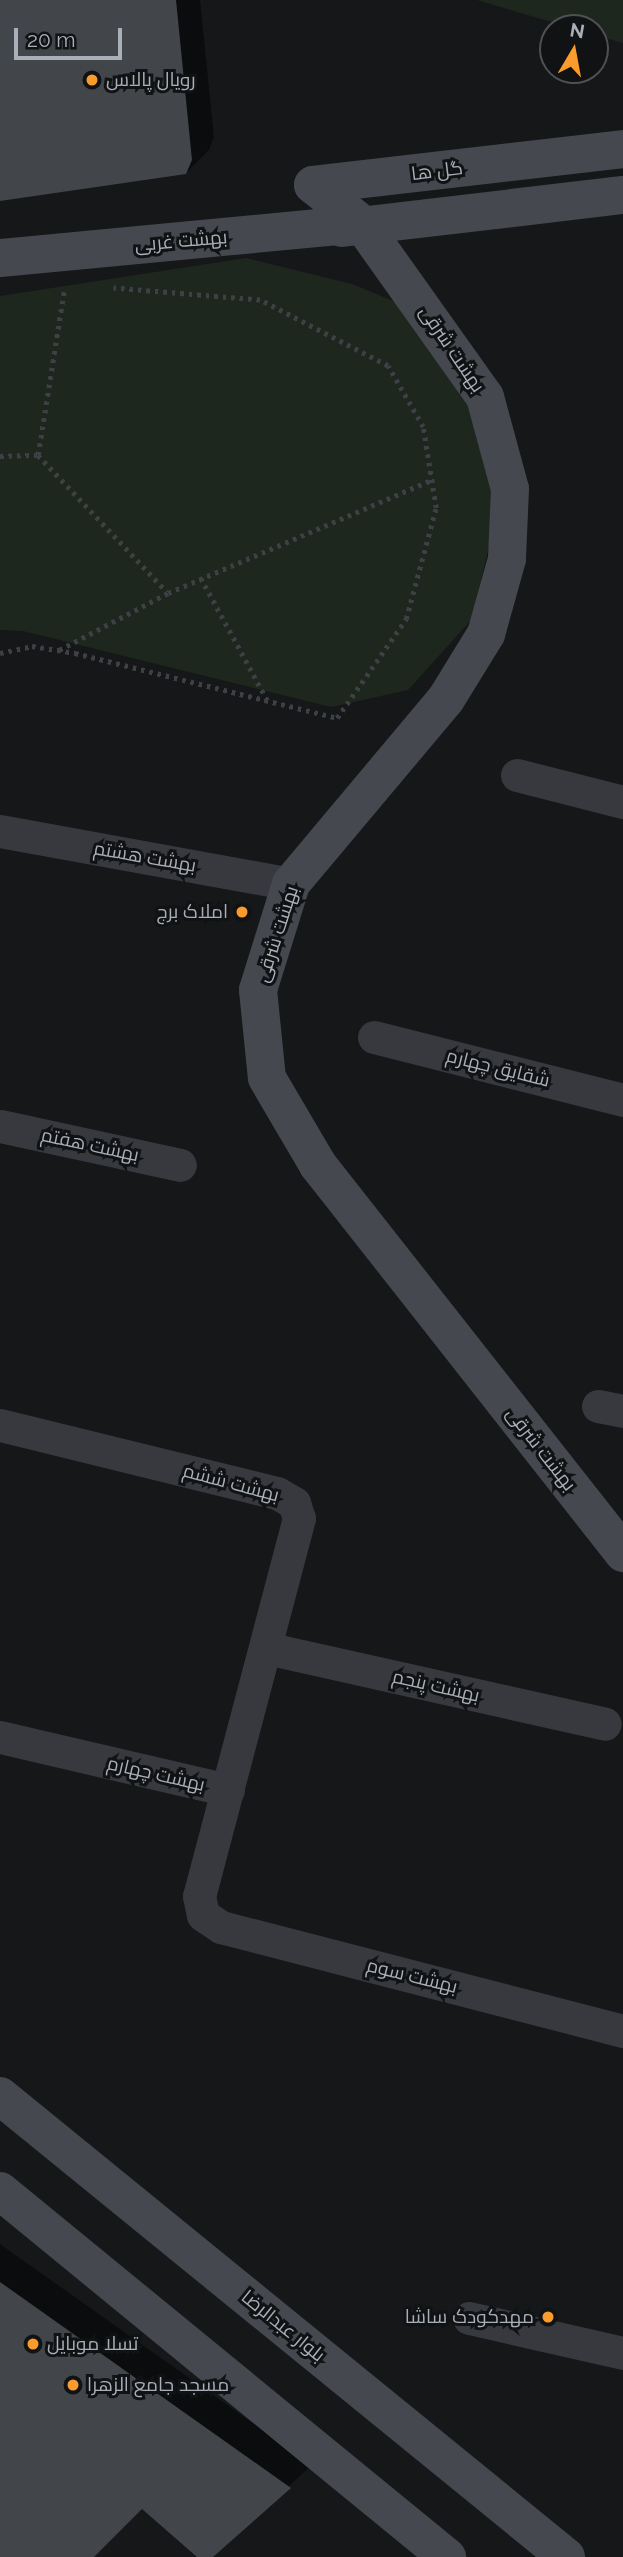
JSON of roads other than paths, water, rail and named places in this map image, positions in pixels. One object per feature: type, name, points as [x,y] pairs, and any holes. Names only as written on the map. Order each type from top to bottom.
[{"type":"main road","name":"گل ها","points":[[361,228],[313,185],[623,149]]},
{"type":"main road","points":[[361,228],[623,195]]},
{"type":"main road","name":"بهشت غربی","points":[[0,258],[361,228]]},
{"type":"main road","name":"بهشت شرقی","points":[[361,228],[485,397],[510,489],[507,559],[486,634],[446,699],[291,884],[258,990],[267,1078],[318,1165],[623,1553]]},
{"type":"main road","name":"بلوار عبدالرضا","points":[[0,2096],[549,2553]]},
{"type":"main road","points":[[0,2190],[447,2557]]},
{"type":"street","points":[[517,775],[623,802]]},
{"type":"street","name":"بهشت هشتم","points":[[0,831],[291,884]]},
{"type":"street","name":"شقایق چهارم","points":[[374,1037],[623,1100]]},
{"type":"street","name":"بهشت هفتم","points":[[0,1126],[180,1165]]},
{"type":"street","name":"بهشت ششم","points":[[0,1425],[277,1493],[294,1503],[299,1518],[228,1790]]},
{"type":"street","name":"بهشت پنجم","points":[[267,1648],[606,1724]]},
{"type":"street","name":"بهشت چهارم","points":[[0,1737],[228,1790],[199,1896],[204,1915]]},
{"type":"street","name":"بهشت سوم","points":[[204,1915],[221,1927],[623,2031]]},
{"type":"street","points":[[469,2318],[623,2353]]},
{"type":"place","name":"رویال پالاس","points":[[92,80]]},
{"type":"place","name":"املاک برج","points":[[242,912]]},
{"type":"place","name":"مهدکودک ساشا","points":[[548,2317]]},
{"type":"place","name":"تسلا موبایل","points":[[33,2344]]},
{"type":"place","name":"مسجد جامع الزهرا","points":[[73,2385]]}]
